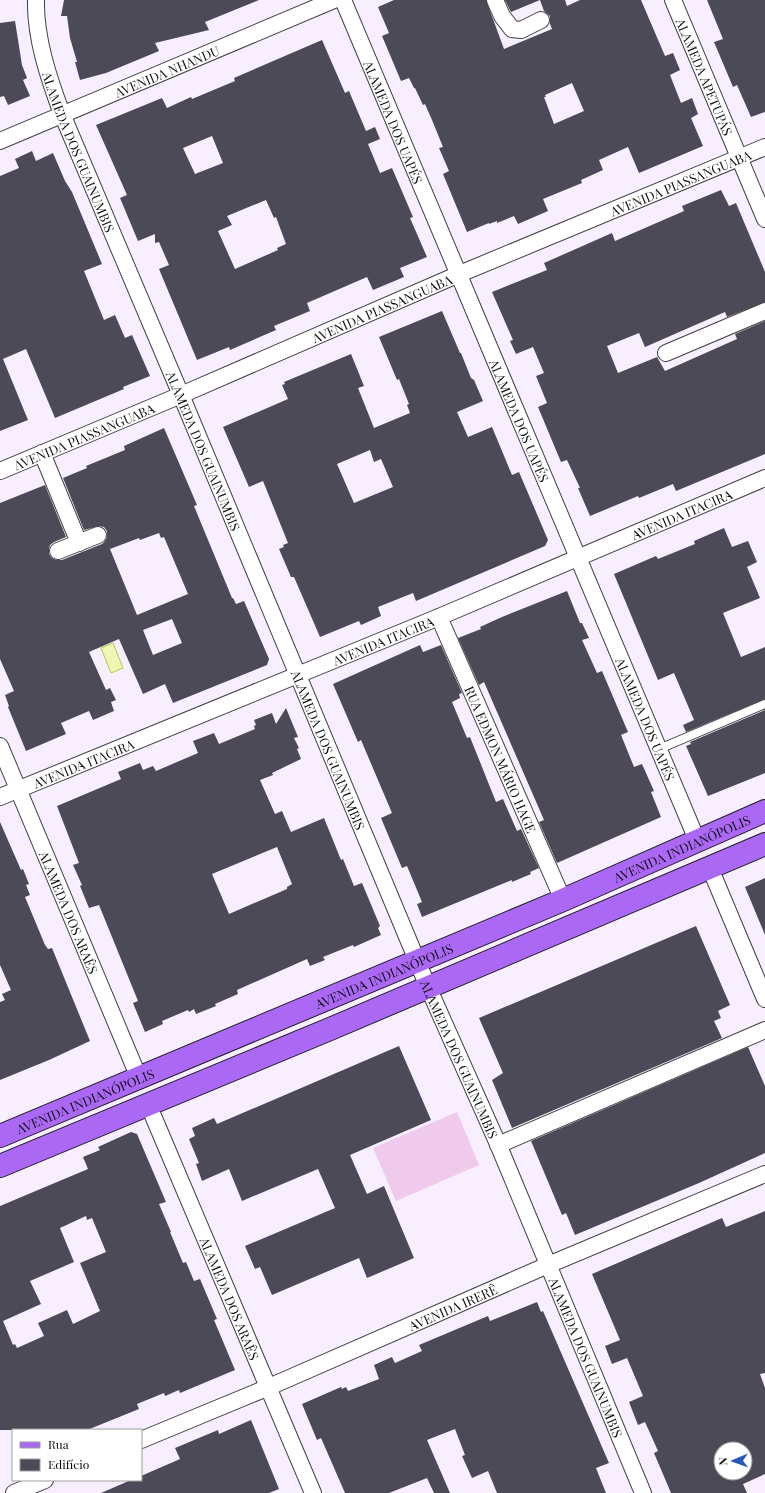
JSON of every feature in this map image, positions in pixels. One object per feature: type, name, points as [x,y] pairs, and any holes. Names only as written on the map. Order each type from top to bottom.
[{"type":"main road","name":"AVENIDA INDIANÓPOLIS","points":[[0,1136],[563,900],[765,811]]},
{"type":"main road","points":[[0,1166],[330,1029],[765,844]]},
{"type":"street","name":"ALAMEDA DOS GUAINUMBIS","points":[[36,0],[41,45],[52,87],[62,114],[182,396],[428,987],[498,1145],[643,1493]]},
{"type":"street","name":"AVENIDA NHANDU","points":[[0,141],[334,0]]},
{"type":"street","name":"ALAMEDA DOS UAPÉS","points":[[343,0],[457,275],[579,557],[697,840]]},
{"type":"street","points":[[495,0],[502,16],[512,29],[521,30],[541,20]]},
{"type":"street","name":"ALAMEDA APETUPÁS","points":[[673,0],[765,219]]},
{"type":"street","name":"AVENIDA PIASSANGUABA","points":[[0,471],[182,396],[457,275],[765,147]]},
{"type":"street","points":[[666,353],[765,311]]},
{"type":"street","points":[[42,453],[79,543]]},
{"type":"street","name":"AVENIDA ITACIRA","points":[[0,797],[439,617],[765,478]]},
{"type":"street","points":[[58,551],[98,535]]},
{"type":"street","name":"RUA EDMON MÁRIO HAGE","points":[[439,617],[563,900]]},
{"type":"street","name":"ALAMEDA DOS ARAÊS","points":[[0,746],[139,1078]]},
{"type":"street","points":[[710,868],[765,999]]},
{"type":"street","points":[[498,1145],[765,1030]]},
{"type":"street","name":"ALAMEDA DOS ARAÊS","points":[[148,1104],[313,1493]]},
{"type":"street","name":"AVENIDA IRERÊ","points":[[142,1440],[269,1387],[548,1265],[765,1174]]},
{"type":"street","points":[[14,1493],[43,1481]]},
{"type":"lane","points":[[659,749],[765,704]]},
{"type":"shaded area","points":[[113,643],[123,668],[111,673],[101,648]]},
{"type":"shaded area","points":[[457,1112],[479,1165],[396,1201],[373,1148]]},
{"type":"building","points":[[64,0],[259,0],[205,22],[209,30],[155,43],[159,51],[106,73],[80,80],[75,62],[77,62],[70,38],[67,16],[61,16]]},
{"type":"building","points":[[394,0],[486,0],[504,49],[552,29],[550,24],[550,16],[544,11],[540,0],[565,0],[567,6],[580,0],[641,0],[665,56],[673,53],[680,70],[670,75],[681,103],[692,98],[698,114],[691,118],[703,146],[639,173],[628,147],[599,160],[603,170],[581,180],[582,183],[543,199],[548,211],[518,224],[514,216],[497,223],[497,221],[489,223],[467,232],[443,174],[449,171],[439,148],[443,147],[425,104],[423,105],[409,78],[401,81],[382,36],[389,33],[378,7]],"holes":[[[572,83],[584,111],[554,124],[544,97],[546,97],[545,95]]]},
{"type":"building","points":[[505,0],[540,0],[511,12]]},
{"type":"building","points":[[707,0],[765,0],[765,112],[751,117],[737,85],[733,87],[714,42],[723,39]]},
{"type":"building","points":[[15,21],[22,65],[27,78],[23,80],[30,96],[8,105],[4,96],[0,97],[0,23]]},
{"type":"building","points":[[322,40],[345,93],[349,91],[366,131],[375,127],[380,139],[368,144],[380,173],[392,168],[413,217],[410,218],[427,257],[400,268],[404,277],[373,290],[367,277],[307,303],[310,311],[274,326],[276,330],[230,350],[229,347],[197,360],[159,269],[169,265],[159,242],[155,243],[155,234],[138,241],[120,198],[127,195],[96,125],[162,98],[167,108],[191,97],[192,99],[235,81],[234,78]],"holes":[[[212,136],[223,163],[195,174],[183,148]],[[266,200],[274,218],[276,217],[286,244],[277,248],[278,250],[235,269],[218,231],[232,225],[227,216]]]},
{"type":"building","points":[[32,151],[36,161],[53,153],[65,181],[72,192],[102,264],[84,271],[104,320],[115,315],[125,338],[132,335],[150,376],[123,387],[124,389],[55,418],[26,349],[3,359],[28,420],[0,431],[0,176],[19,168],[15,159]]},
{"type":"building","points":[[721,190],[729,206],[736,203],[765,272],[765,302],[727,317],[725,312],[645,347],[639,333],[607,346],[618,373],[657,357],[665,371],[737,339],[735,334],[765,321],[765,454],[676,491],[673,484],[639,498],[638,496],[590,516],[578,488],[580,488],[567,460],[561,462],[538,407],[547,403],[536,376],[544,373],[533,347],[516,354],[510,341],[513,340],[492,292],[547,270],[544,263],[612,233],[615,241],[684,211],[682,206]]},
{"type":"building","points":[[442,311],[471,378],[474,380],[483,401],[457,412],[468,437],[492,427],[512,475],[519,472],[548,540],[545,546],[416,601],[413,593],[378,607],[381,616],[361,625],[359,621],[320,637],[294,577],[291,577],[279,549],[288,543],[263,481],[249,487],[223,427],[288,399],[282,385],[285,384],[284,382],[351,354],[364,386],[358,388],[374,428],[410,413],[407,405],[409,404],[399,379],[397,380],[379,337]],"holes":[[[370,450],[374,462],[381,459],[393,487],[354,503],[337,464]]]},
{"type":"building","points":[[164,428],[197,505],[194,506],[232,598],[236,604],[244,601],[269,659],[267,665],[173,703],[165,684],[143,694],[119,639],[89,652],[106,690],[110,688],[116,700],[111,702],[114,711],[93,720],[89,711],[61,723],[66,734],[26,751],[8,707],[9,706],[5,695],[14,691],[0,659],[0,503],[45,485],[66,537],[50,545],[49,554],[52,558],[62,560],[102,544],[107,537],[107,531],[104,527],[99,526],[84,530],[63,478],[87,468],[86,466],[125,450],[124,446]],"holes":[[[159,533],[161,538],[164,537],[188,594],[137,615],[110,549],[139,538],[140,540]],[[172,619],[182,643],[153,655],[143,630]]]},
{"type":"building","points":[[724,528],[732,547],[748,541],[757,562],[747,567],[760,598],[723,613],[741,657],[765,647],[765,699],[686,732],[683,725],[694,720],[674,673],[658,680],[614,574],[656,556],[658,559],[695,544],[694,541]]},
{"type":"building","points":[[567,591],[580,623],[582,623],[589,638],[582,640],[597,673],[602,671],[628,732],[621,735],[634,767],[642,764],[654,791],[651,792],[661,817],[557,863],[539,822],[544,820],[484,682],[479,685],[458,638],[481,629],[480,627],[502,617]]},
{"type":"building","points":[[420,645],[423,652],[441,645],[462,693],[459,694],[460,698],[452,702],[467,738],[470,737],[496,802],[503,799],[517,831],[521,829],[539,868],[530,872],[531,874],[512,882],[512,880],[422,917],[417,904],[422,902],[407,866],[402,868],[381,818],[392,813],[361,740],[358,742],[333,684]]},
{"type":"building","points":[[286,708],[298,737],[294,738],[299,748],[297,749],[301,759],[272,773],[273,775],[260,780],[275,814],[282,811],[291,832],[324,818],[341,860],[343,859],[354,886],[362,883],[380,926],[378,928],[381,935],[354,947],[353,945],[323,957],[325,960],[310,966],[307,959],[237,990],[238,994],[215,1004],[216,1006],[196,1014],[194,1009],[189,1012],[188,1010],[162,1021],[163,1024],[145,1032],[133,1003],[138,1001],[99,905],[89,908],[80,886],[82,885],[73,865],[79,863],[57,806],[121,779],[118,772],[140,763],[143,770],[153,766],[156,771],[198,753],[193,741],[214,733],[219,744],[255,729],[254,726],[256,725],[254,720],[272,713],[276,724]],"holes":[[[277,847],[292,884],[287,887],[287,889],[229,914],[212,874]]]},
{"type":"building","points":[[765,710],[765,773],[708,796],[686,746],[691,744],[690,742]]},
{"type":"building","points":[[0,822],[21,870],[23,869],[29,884],[26,885],[30,895],[25,897],[45,945],[48,949],[52,948],[90,1041],[0,1080],[0,1002],[5,1000],[2,994],[11,990],[0,965]]},
{"type":"building","points":[[765,878],[765,935],[745,887]]},
{"type":"building","points":[[696,926],[730,1005],[718,1011],[721,1018],[714,1021],[722,1038],[512,1128],[492,1080],[503,1073],[479,1018]]},
{"type":"building","points":[[399,1046],[431,1120],[350,1155],[367,1194],[384,1186],[414,1258],[367,1278],[359,1258],[272,1295],[260,1267],[255,1269],[245,1246],[335,1208],[318,1169],[242,1201],[229,1169],[202,1181],[196,1164],[199,1163],[189,1139],[195,1136],[192,1128],[214,1118],[217,1124]]},
{"type":"building","points":[[748,1047],[765,1086],[765,1153],[699,1183],[575,1235],[566,1213],[562,1215],[531,1141]]},
{"type":"building","points":[[131,1132],[137,1134],[166,1202],[159,1204],[170,1232],[183,1263],[186,1262],[194,1281],[200,1279],[217,1319],[214,1320],[235,1370],[180,1393],[179,1390],[165,1396],[164,1393],[137,1404],[139,1409],[89,1429],[0,1430],[0,1206],[88,1169],[83,1157],[100,1150],[98,1147]],"holes":[[[86,1216],[87,1220],[92,1218],[106,1252],[80,1263],[100,1311],[73,1324],[67,1310],[38,1323],[44,1336],[17,1348],[15,1344],[13,1345],[3,1321],[41,1304],[30,1281],[74,1262],[60,1228]]]},
{"type":"building","points":[[765,1211],[765,1373],[760,1374],[765,1388],[765,1474],[753,1479],[753,1441],[713,1441],[713,1481],[750,1481],[743,1484],[747,1493],[671,1493],[654,1453],[658,1451],[645,1422],[638,1425],[629,1402],[643,1396],[627,1358],[612,1364],[605,1346],[620,1340],[592,1274],[722,1218],[726,1227]]},
{"type":"building","points":[[537,1302],[541,1312],[543,1311],[609,1463],[596,1468],[606,1493],[497,1493],[488,1471],[472,1478],[462,1456],[465,1455],[455,1429],[427,1440],[450,1493],[434,1493],[427,1478],[389,1493],[345,1493],[321,1438],[317,1440],[302,1404],[341,1387],[342,1389],[346,1387],[348,1391],[379,1379],[374,1365],[392,1357],[395,1363],[422,1351],[419,1345],[488,1316],[490,1321]]},
{"type":"building","points":[[251,1420],[279,1489],[269,1493],[101,1493],[129,1481],[142,1481],[142,1476],[180,1459],[175,1448],[218,1430],[219,1434]]}]
